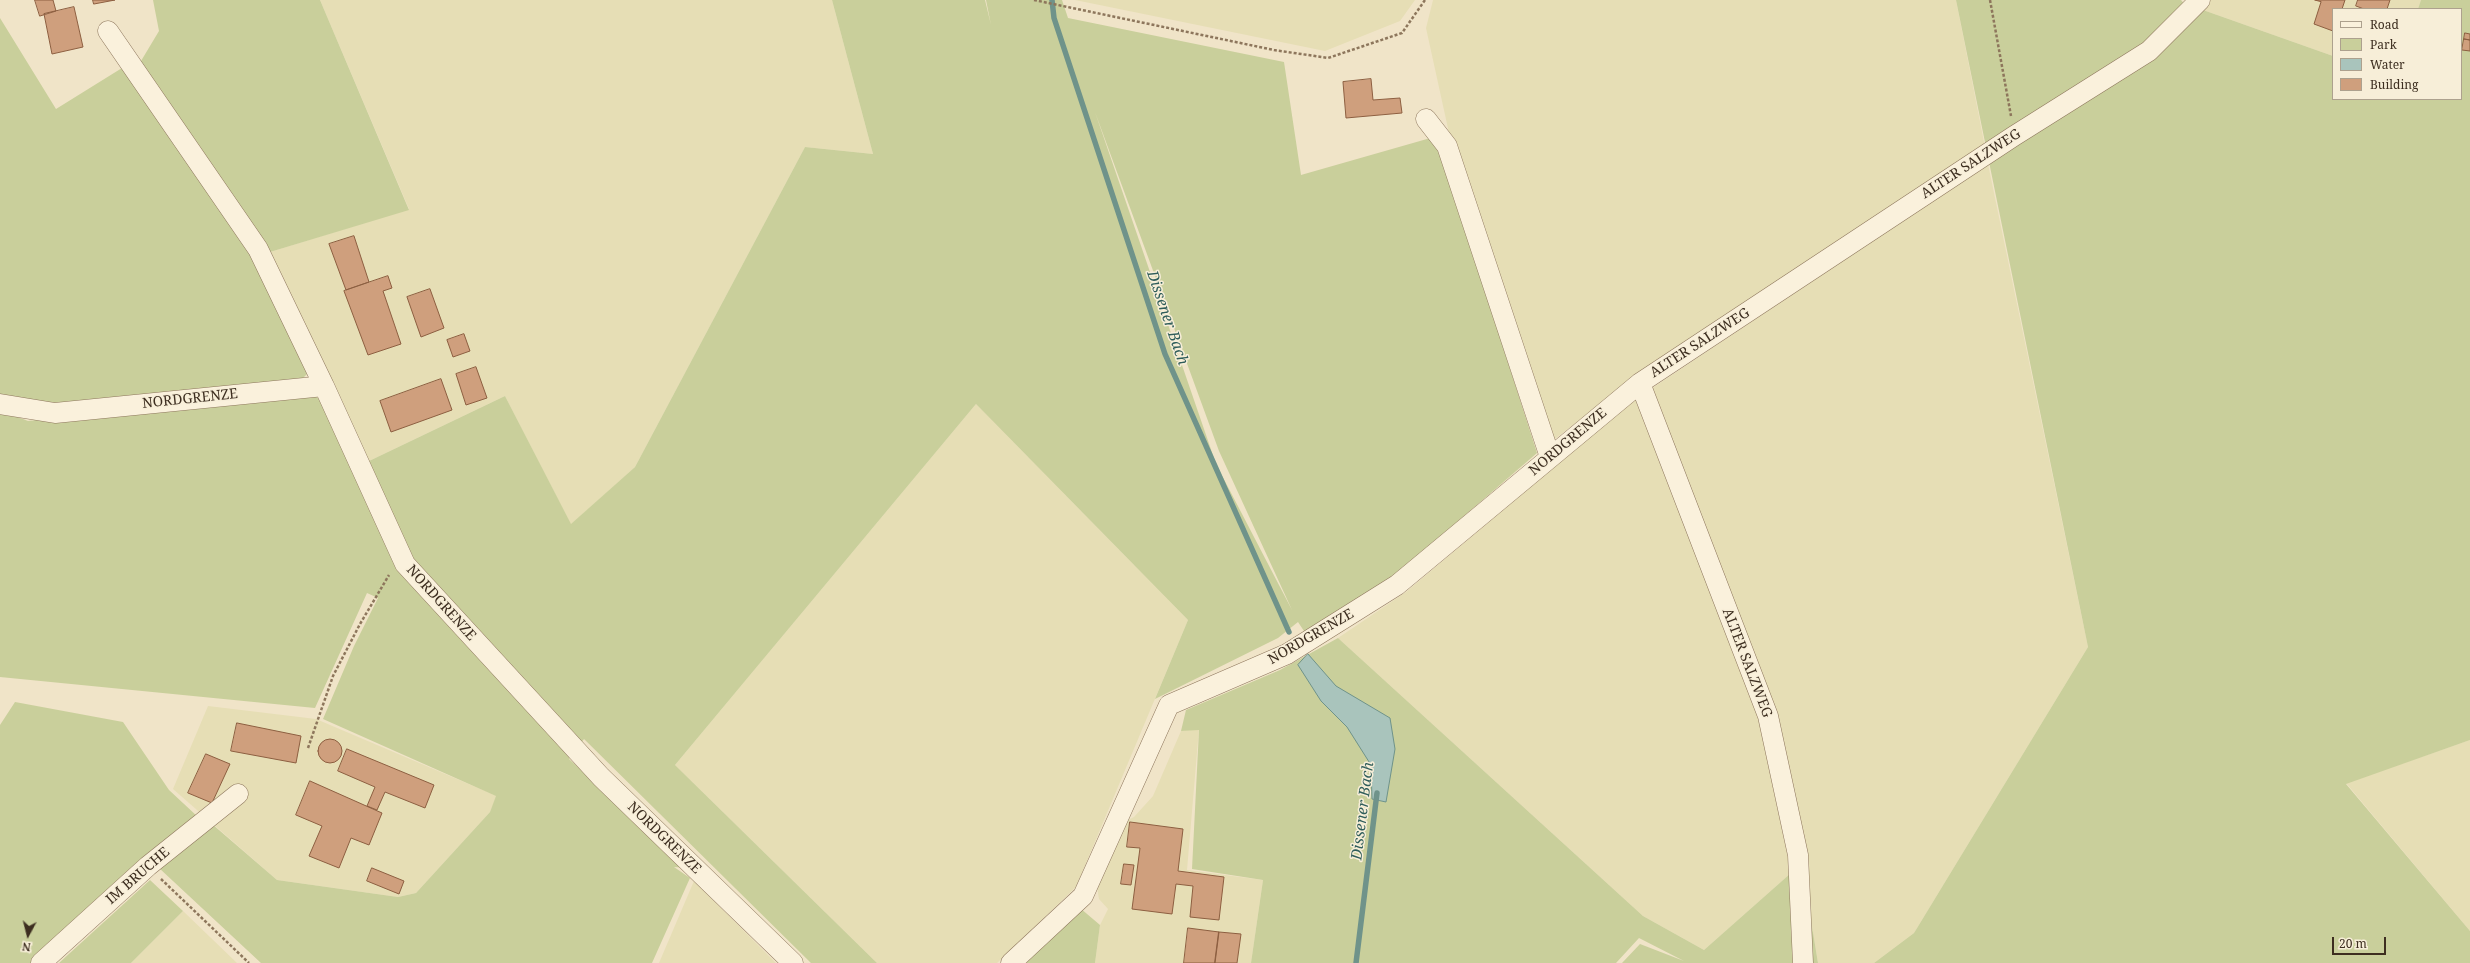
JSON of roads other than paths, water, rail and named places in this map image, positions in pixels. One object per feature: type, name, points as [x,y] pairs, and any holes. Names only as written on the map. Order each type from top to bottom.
[{"type":"street","name":"ALTER SALZWEG","points":[[1803,963],[1798,855],[1768,716],[1640,383],[2014,136],[2149,51],[2200,0]]},
{"type":"street","points":[[108,31],[258,249],[324,386]]},
{"type":"street","points":[[1426,119],[1447,146],[1550,457]]},
{"type":"street","name":"NORDGRENZE","points":[[1011,963],[1083,896],[1169,705],[1287,654],[1397,585],[1640,383]]},
{"type":"street","name":"NORDGRENZE","points":[[0,404],[56,413],[324,386],[405,564],[601,777],[793,963]]},
{"type":"street","name":"IM BRUCHE","points":[[41,963],[148,866],[238,794]]},
{"type":"water","points":[[1308,654],[1336,686],[1390,718],[1395,749],[1386,802],[1372,799],[1371,765],[1347,727],[1321,701],[1298,665]]},
{"type":"waterway","name":"Dissener Bach","points":[[1052,0],[1054,18],[1165,354],[1289,632]]},
{"type":"waterway","name":"Dissener Bach","points":[[1356,963],[1377,793]]}]
